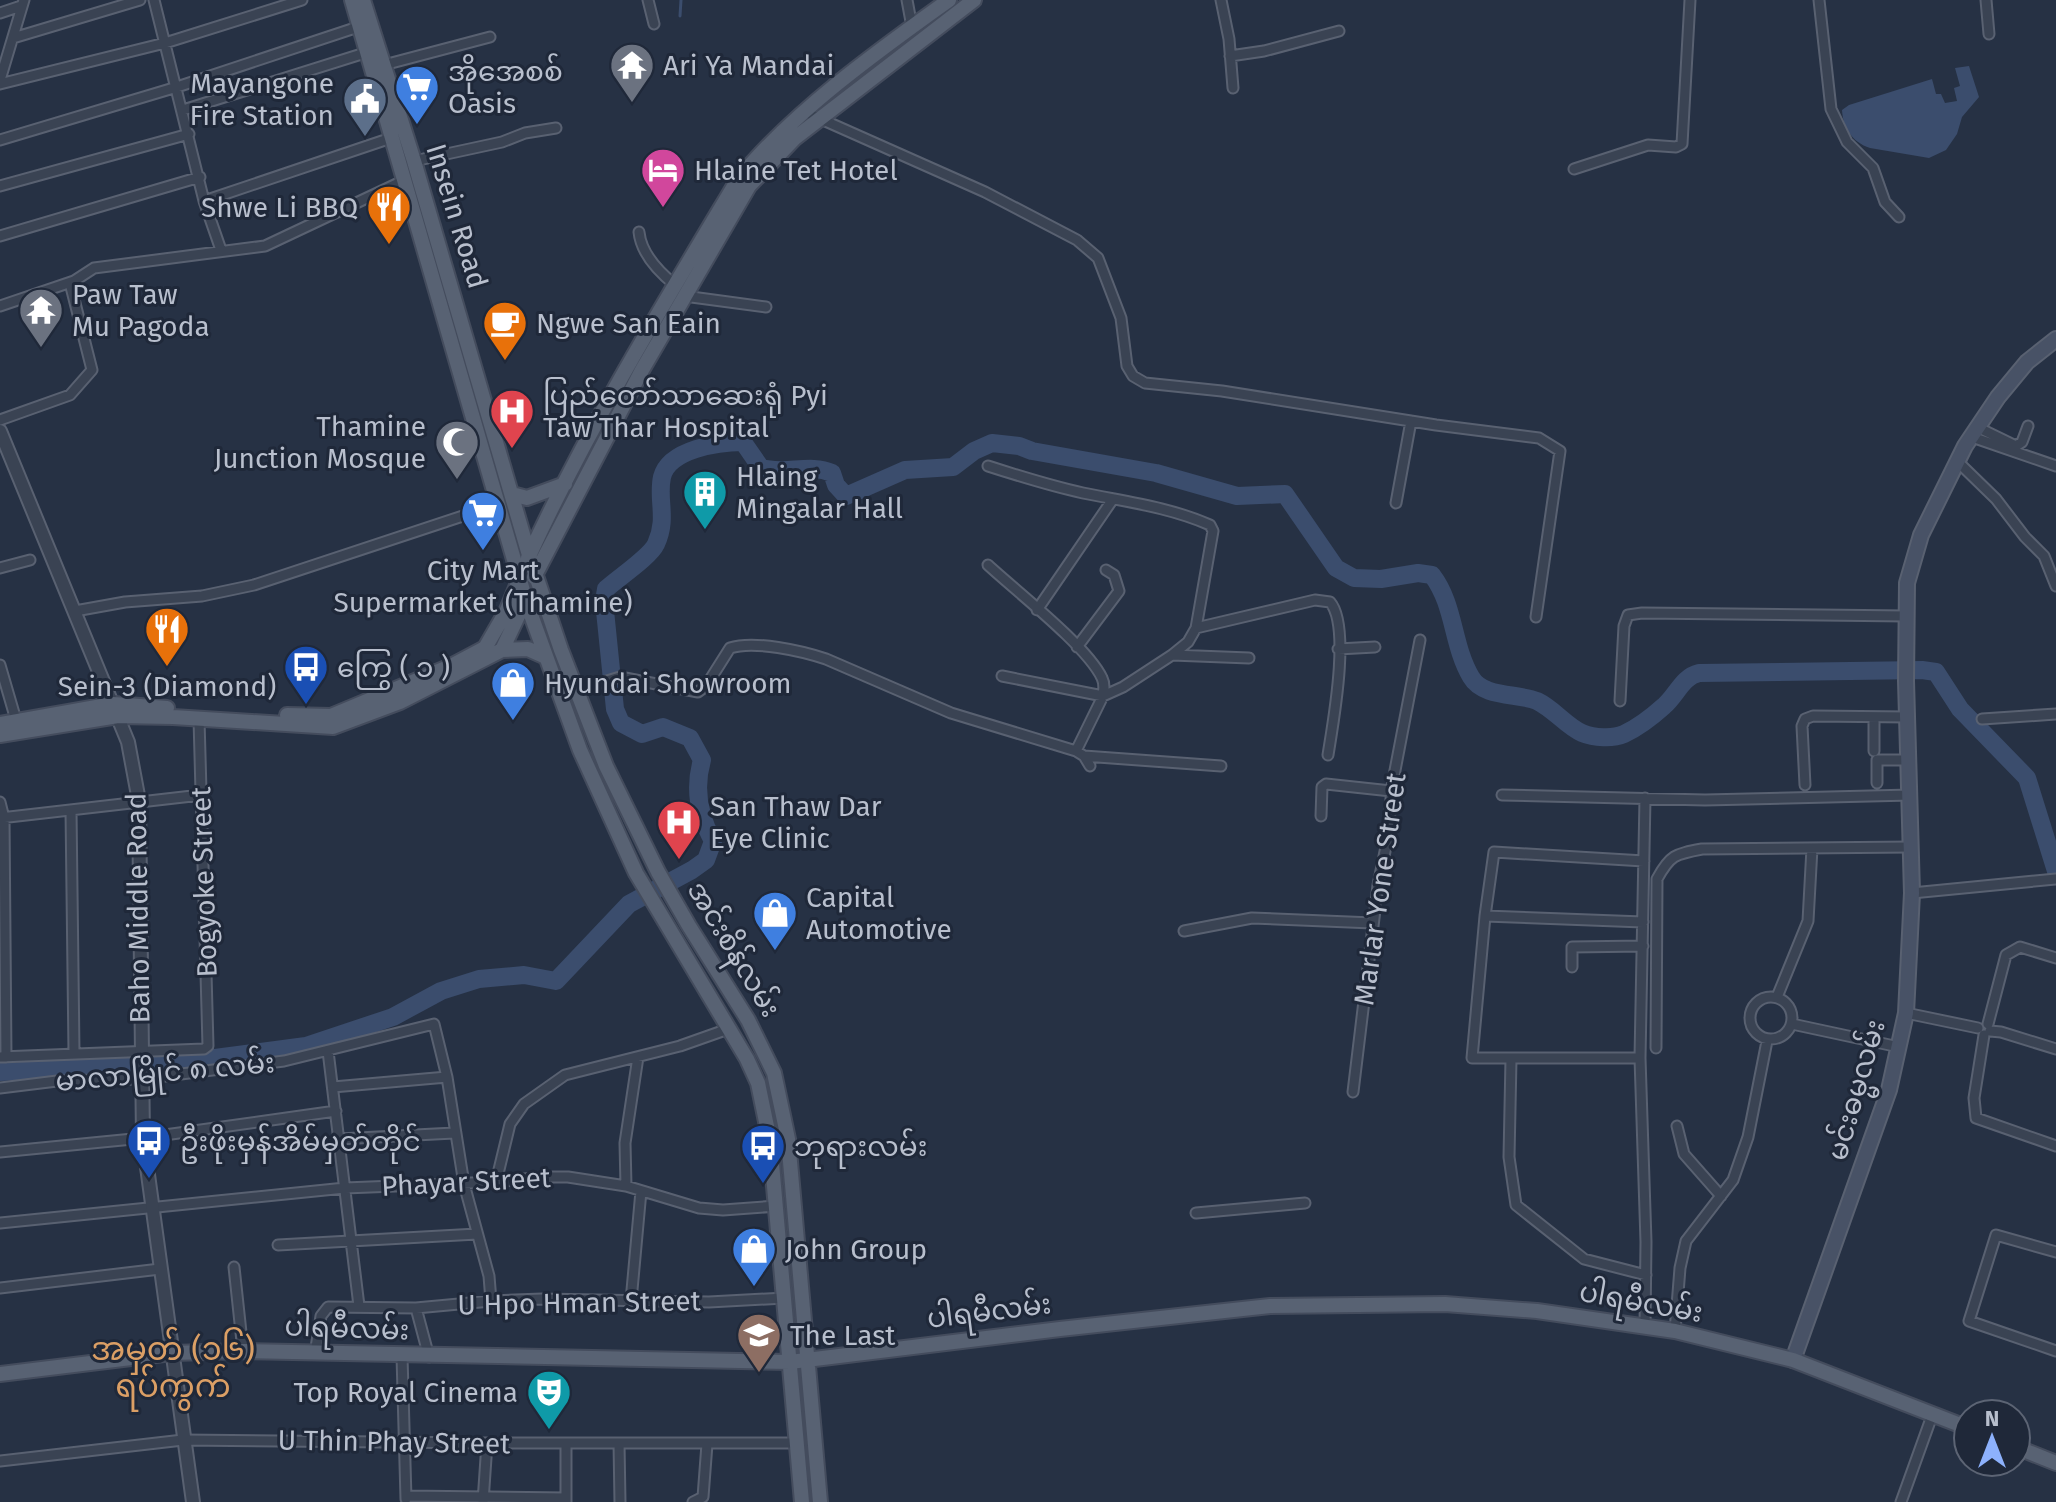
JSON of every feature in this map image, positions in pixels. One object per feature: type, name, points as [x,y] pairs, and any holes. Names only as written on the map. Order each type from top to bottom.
[{"type":"main road","points":[[352,0],[368,52],[378,67]]},
{"type":"main road","points":[[363,0],[378,67],[399,135],[405,180],[520,578]]},
{"type":"main road","points":[[502,650],[526,601],[535,573],[737,181],[756,157],[805,112],[949,0]]},
{"type":"main road","points":[[0,731],[16,720],[115,710],[331,716],[453,665],[485,648],[507,610],[529,555],[565,484],[679,291],[749,186],[795,138],[974,0]]},
{"type":"main road","points":[[912,27],[923,38]]},
{"type":"main road","name":"Insein Road","points":[[399,135],[414,161],[499,448]]},
{"type":"main road","points":[[1906,616],[1907,583],[1921,535],[1958,462],[1998,397],[2027,362],[2056,339]]},
{"type":"main road","name":"အင်းစိန်လမ်း","points":[[499,448],[535,573],[606,766],[669,894],[764,1049],[774,1073],[788,1139],[820,1502]]},
{"type":"main road","points":[[512,494],[527,498],[565,484]]},
{"type":"main road","name":"အင်းစိန်လမ်း","points":[[520,578],[580,750],[641,882],[731,1028],[758,1083],[763,1099],[777,1206],[790,1362]]},
{"type":"main road","name":"မင်းဓမ္မလမ်း","points":[[1793,1360],[1889,1090],[1906,1013],[1912,893],[1906,616]]},
{"type":"main road","points":[[0,731],[115,710],[199,719],[333,727],[410,697],[502,650],[528,649],[546,657]]},
{"type":"main road","points":[[714,1001],[730,992]]},
{"type":"main road","name":"ပါရမီလမ်း","points":[[0,1374],[172,1353],[243,1351],[790,1362],[1270,1306],[1445,1304],[1537,1311],[1675,1331],[1793,1360],[1952,1421]]},
{"type":"main road","points":[[790,1362],[802,1502]]},
{"type":"main road","points":[[2032,1453],[2056,1463]]},
{"type":"street","points":[[13,38],[140,0]]},
{"type":"street","points":[[154,0],[204,201],[221,250]]},
{"type":"street","points":[[22,3],[0,82],[165,43],[302,0]]},
{"type":"street","points":[[648,0],[654,24]]},
{"type":"street","points":[[907,0],[912,27]]},
{"type":"street","points":[[1221,0],[1233,88]]},
{"type":"street","points":[[1574,169],[1648,145],[1676,147],[1682,144],[1690,0]]},
{"type":"street","points":[[1819,0],[1831,109],[1847,142],[1873,168],[1885,202],[1899,217]]},
{"type":"street","points":[[1986,0],[1989,34]]},
{"type":"street","points":[[0,13],[22,3]]},
{"type":"street","points":[[0,140],[177,87],[361,26]]},
{"type":"street","points":[[1230,56],[1264,51],[1339,31]]},
{"type":"street","points":[[378,67],[490,37]]},
{"type":"street","points":[[183,110],[368,52]]},
{"type":"street","points":[[805,112],[985,192],[1077,240],[1098,258],[1121,318],[1127,366],[1133,376],[1145,383],[1222,391],[1539,438],[1560,451],[1536,617]]},
{"type":"street","points":[[414,161],[556,128]]},
{"type":"street","points":[[0,186],[189,134]]},
{"type":"street","points":[[204,201],[399,135]]},
{"type":"street","points":[[0,236],[200,177]]},
{"type":"street","points":[[0,306],[73,284],[94,268],[265,246],[405,180]]},
{"type":"street","points":[[639,232],[641,245],[661,273],[679,291],[766,307]]},
{"type":"street","points":[[0,420],[70,395],[92,370],[73,284]]},
{"type":"street","points":[[1396,503],[1411,421]]},
{"type":"street","points":[[1976,433],[2016,446],[2022,442],[2028,426]]},
{"type":"street","name":"Baho Middle Road","points":[[0,431],[128,742],[139,801],[143,1138],[193,1502]]},
{"type":"street","points":[[1976,433],[2056,466]]},
{"type":"street","points":[[1958,462],[1996,499],[2044,556],[2056,586]]},
{"type":"street","points":[[988,466],[1080,492],[1187,515],[1210,525],[1213,531],[1196,628],[1188,642],[1172,655],[1123,687],[1103,696],[1002,676]]},
{"type":"street","points":[[1037,610],[1113,499]]},
{"type":"street","points":[[75,611],[125,602],[202,596],[254,585],[499,504]]},
{"type":"street","points":[[0,568],[30,560]]},
{"type":"street","points":[[988,565],[1077,647],[1103,678],[1103,696],[1080,754]]},
{"type":"street","points":[[1077,647],[1119,591],[1114,575],[1106,570]]},
{"type":"street","points":[[1196,628],[1322,600],[1330,602],[1337,615],[1340,665],[1328,755]]},
{"type":"street","points":[[1620,701],[1624,626],[1628,615],[1906,616]]},
{"type":"street","name":"Marlar Yone Street","points":[[1353,1092],[1373,923],[1388,837],[1391,791],[1420,640]]},
{"type":"street","points":[[577,690],[620,677],[698,692],[706,686],[730,648],[756,646],[810,654],[951,713],[1080,754],[1221,766]]},
{"type":"street","points":[[1338,649],[1375,647]]},
{"type":"street","points":[[1172,655],[1249,658]]},
{"type":"street","points":[[0,665],[16,720]]},
{"type":"street","points":[[1982,719],[2056,714]]},
{"type":"street","points":[[1805,785],[1802,726],[1805,719],[1813,716],[1908,717]]},
{"type":"street","points":[[1874,717],[1874,751]]},
{"type":"street","name":"Bogyoke Street","points":[[141,1052],[204,1049],[208,1046],[199,719]]},
{"type":"street","points":[[1080,754],[1090,766]]},
{"type":"street","points":[[1877,783],[1877,760],[1909,760]]},
{"type":"street","points":[[1321,816],[1322,787],[1326,784],[1391,791]]},
{"type":"street","points":[[2,818],[201,795]]},
{"type":"street","points":[[1502,795],[1705,800],[1911,795]]},
{"type":"street","points":[[1645,798],[1640,1058],[1645,1326]]},
{"type":"street","points":[[0,802],[3,1057],[74,1052],[141,1052]]},
{"type":"street","points":[[71,810],[74,1052]]},
{"type":"street","points":[[1656,1048],[1657,879],[1676,853],[1702,849],[1911,847]]},
{"type":"street","points":[[1777,997],[1808,921],[1812,848]]},
{"type":"street","points":[[1640,1058],[1472,1058],[1494,852],[1644,861]]},
{"type":"street","points":[[1912,893],[2056,879]]},
{"type":"street","points":[[1485,916],[1643,922]]},
{"type":"street","points":[[1184,931],[1252,918],[1373,923]]},
{"type":"street","points":[[1572,967],[1572,947],[1643,946]]},
{"type":"street","points":[[2056,958],[2020,947],[2006,955],[1985,1030],[1974,1098],[1976,1118],[2056,1146]]},
{"type":"street","points":[[1777,997],[1788,1004],[1793,1014],[1792,1024],[1787,1033],[1767,1041],[1755,1032],[1750,1020],[1752,1009],[1759,999],[1777,997]]},
{"type":"street","points":[[1906,1013],[2001,1032],[2056,1049]]},
{"type":"street","name":"မာလာမြိုင် ၈ လမ်း","points":[[0,1088],[57,1081],[142,1077],[284,1061],[434,1024],[447,1077]]},
{"type":"street","points":[[1792,1024],[1899,1047]]},
{"type":"street","points":[[496,1182],[510,1124],[524,1104],[565,1075],[680,1046],[731,1028]]},
{"type":"street","points":[[1675,1331],[1680,1268],[1686,1241],[1733,1180],[1748,1137],[1767,1041]]},
{"type":"street","points":[[328,1051],[359,1306]]},
{"type":"street","points":[[626,1186],[627,1130],[638,1057]]},
{"type":"street","points":[[1511,1059],[1509,1157],[1516,1205],[1584,1259],[1646,1275]]},
{"type":"street","points":[[333,1087],[447,1077],[464,1184],[489,1276],[491,1301]]},
{"type":"street","points":[[0,1152],[143,1138],[336,1111]]},
{"type":"street","points":[[1677,1126],[1684,1154],[1721,1196]]},
{"type":"street","points":[[339,1139],[454,1133]]},
{"type":"street","name":"Phayar Street","points":[[0,1223],[345,1188],[568,1177],[626,1186],[699,1208],[723,1210],[777,1206]]},
{"type":"street","points":[[631,1301],[641,1191]]},
{"type":"street","points":[[1196,1213],[1305,1203]]},
{"type":"street","points":[[278,1245],[477,1234]]},
{"type":"street","points":[[2056,1252],[1996,1235],[1969,1321],[2056,1351]]},
{"type":"street","points":[[234,1267],[243,1351]]},
{"type":"street","points":[[0,1288],[160,1269]]},
{"type":"street","name":"U Hpo Hman Street","points":[[315,1354],[325,1308],[416,1308],[491,1301],[709,1302],[785,1298]]},
{"type":"street","points":[[416,1308],[429,1357]]},
{"type":"street","points":[[402,1356],[406,1499],[566,1500],[566,1443]]},
{"type":"street","points":[[1901,1502],[1933,1413]]},
{"type":"street","name":"U Thin Phay Street","points":[[0,1461],[183,1440],[797,1443]]},
{"type":"street","points":[[483,1500],[487,1443]]},
{"type":"street","points":[[619,1443],[620,1502]]},
{"type":"street","points":[[698,1500],[707,1444]]},
{"type":"water","points":[[1969,66],[1979,97],[1962,117],[1957,134],[1946,150],[1929,158],[1870,148],[1853,138],[1844,123],[1842,110],[1849,105],[1932,79],[1936,94],[1941,94],[1945,103],[1957,101],[1954,88],[1960,86],[1955,68]]},
{"type":"waterway","points":[[680,16],[681,0]]},
{"type":"waterway","points":[[0,1072],[169,1064],[306,1046],[393,1017],[441,991],[479,979],[524,975],[556,981],[629,904],[706,860],[713,841],[699,802],[698,781],[702,760],[690,738],[663,727],[642,734],[621,723],[615,709],[604,601],[606,589],[641,561],[656,544],[662,517],[662,477],[667,467],[696,449],[733,442],[743,442],[761,468],[815,469],[832,473],[836,485],[846,496],[905,470],[953,467],[974,451],[992,443],[1156,473],[1237,496],[1285,494],[1336,568],[1354,578],[1381,579],[1418,573],[1432,575],[1445,599],[1465,665],[1477,684],[1492,692],[1537,701],[1576,730],[1592,736],[1624,734],[1669,702],[1688,678],[1699,673],[1936,672],[1960,709],[2027,778],[2056,871]]},
{"type":"place","name":"Ari Ya Mandai","points":[[632,104]]},
{"type":"place","name":"အိုအေစစ် Oasis","points":[[417,126]]},
{"type":"place","name":"Mayangone Fire Station","points":[[365,138]]},
{"type":"place","name":"Hlaine Tet Hotel","points":[[663,209]]},
{"type":"place","name":"Shwe Li BBQ","points":[[389,246]]},
{"type":"place","name":"Paw Taw Mu Pagoda","points":[[41,349]]},
{"type":"place","name":"Ngwe San Eain","points":[[505,362]]},
{"type":"place","name":"ပြည်တော်သာဆေးရုံ Pyi Taw Thar Hospital","points":[[512,450]]},
{"type":"place","name":"Thamine Junction Mosque","points":[[457,481]]},
{"type":"place","name":"Hlaing Mingalar Hall","points":[[705,531]]},
{"type":"place","name":"City Mart Supermarket (Thamine)","points":[[483,552]]},
{"type":"place","name":"Sein-3 (Diamond)","points":[[167,668]]},
{"type":"place","name":"ကြွေ ( ၁ )","points":[[306,706]]},
{"type":"place","name":"Hyundai Showroom","points":[[513,722]]},
{"type":"place","name":"San Thaw Dar Eye Clinic","points":[[679,861]]},
{"type":"place","name":"Capital Automotive","points":[[775,952]]},
{"type":"place","name":"ဦးဖိုးမှန်အိမ်မှတ်တိုင်","points":[[149,1180]]},
{"type":"place","name":"ဘုရားလမ်း","points":[[763,1185]]},
{"type":"place","name":"John Group","points":[[754,1288]]},
{"type":"place","name":"The Last","points":[[759,1374]]},
{"type":"place","name":"Top Royal Cinema","points":[[549,1431]]},
{"type":"district","name":"အမှတ် (၁၆) ရပ်ကွက်","points":[[173,1368]]}]
